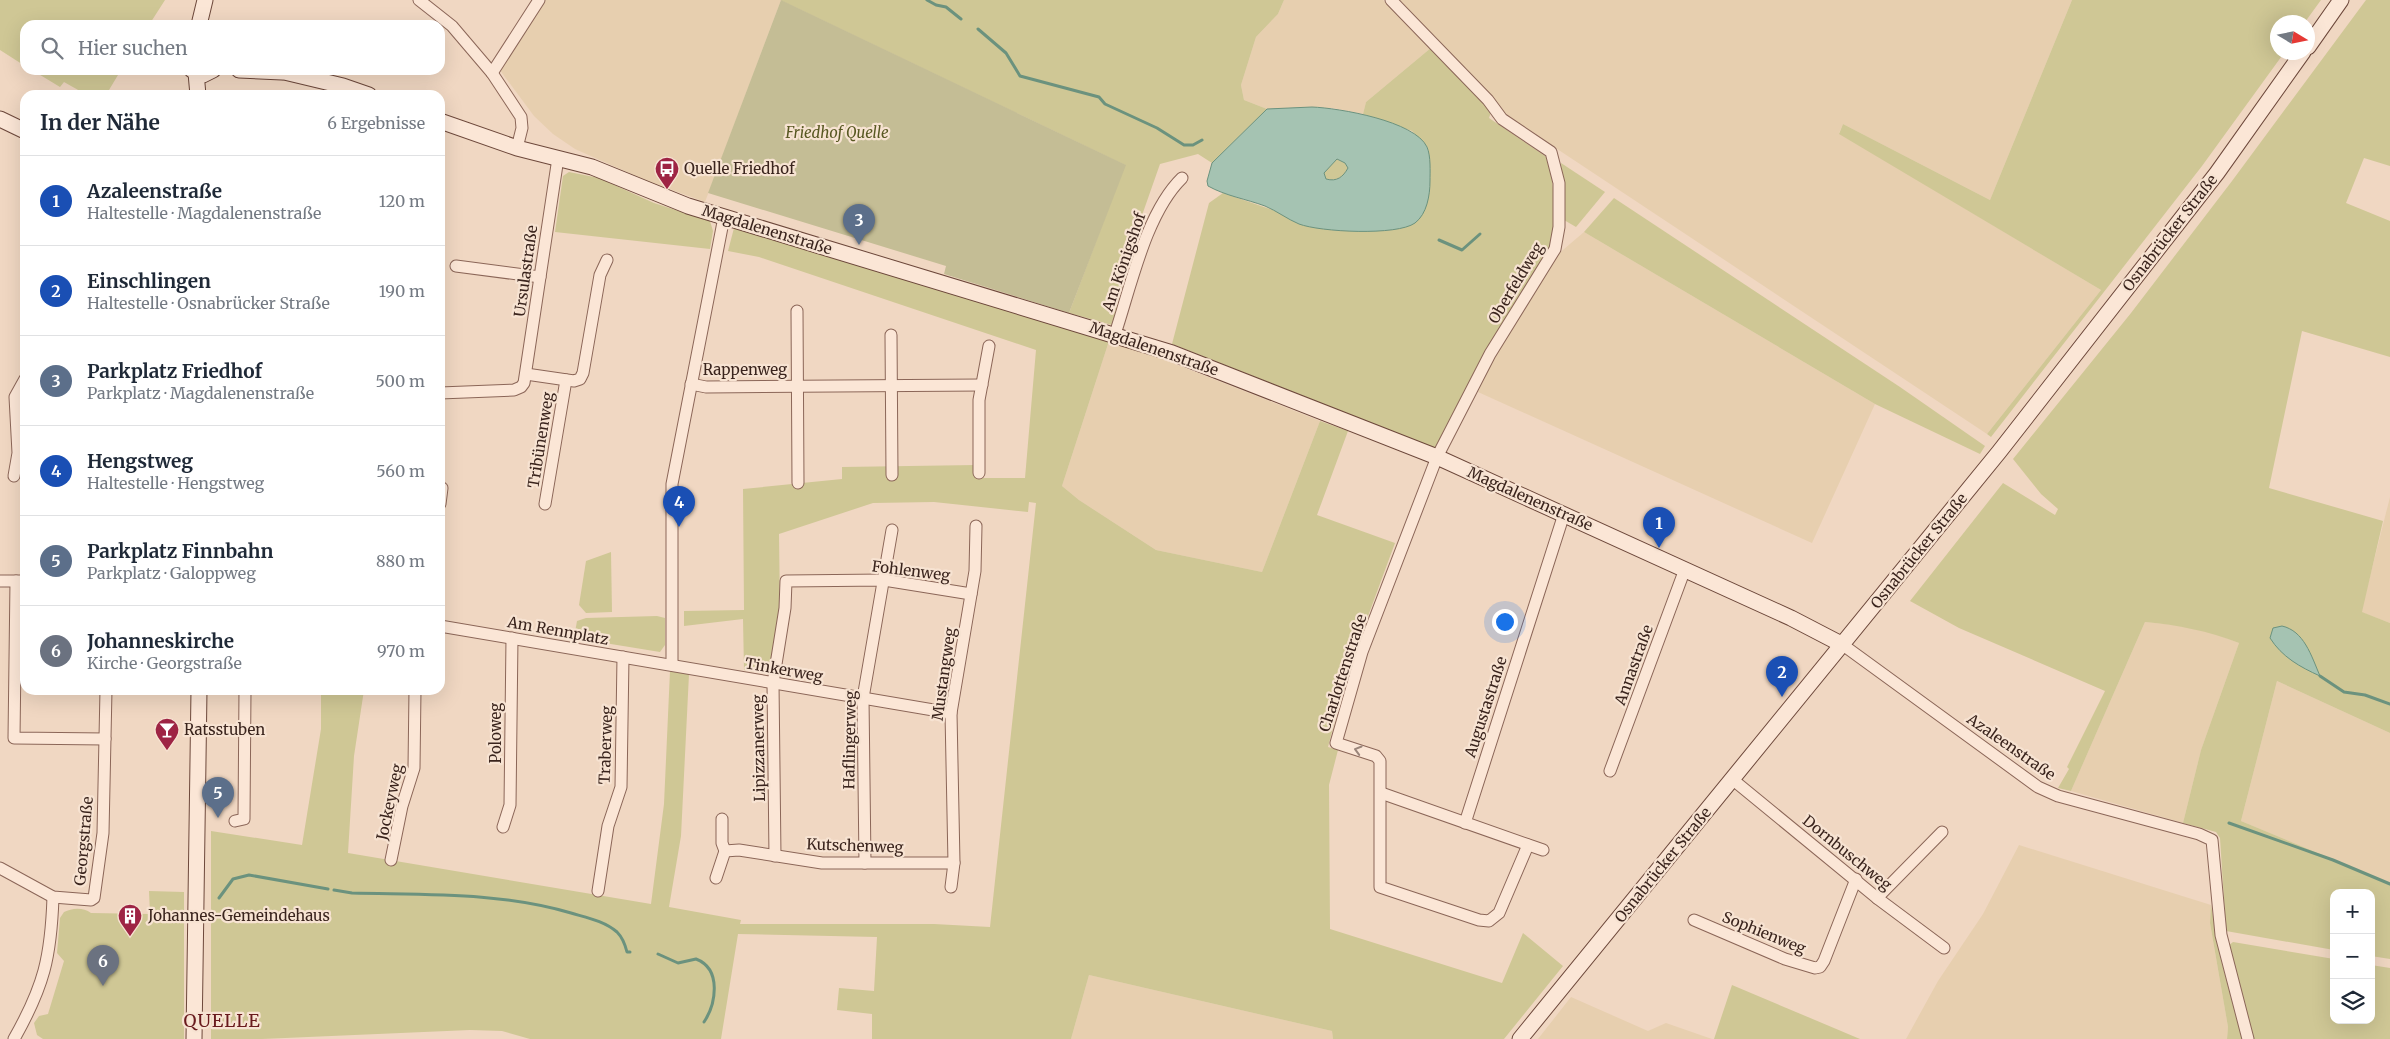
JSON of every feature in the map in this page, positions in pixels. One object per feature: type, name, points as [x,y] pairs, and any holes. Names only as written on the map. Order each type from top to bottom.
[{"type":"street","points":[[200,20],[206,0]]},
{"type":"street","points":[[206,0],[206,20]]},
{"type":"street","points":[[419,0],[444,20]]},
{"type":"street","points":[[492,72],[539,0]]},
{"type":"street","name":"Oberfeldweg","points":[[1391,0],[1488,100],[1502,119],[1551,152],[1559,183],[1559,227],[1555,249],[1490,354],[1437,457]]},
{"type":"street","points":[[2315,37],[2341,0]]},
{"type":"street","points":[[445,20],[492,72],[521,117],[522,128],[517,148]]},
{"type":"street","name":"Osnabrücker Straße","points":[[1520,1039],[1843,645],[2117,302],[2216,173],[2298,60]]},
{"type":"street","points":[[199,90],[201,75]]},
{"type":"street","points":[[202,75],[204,90]]},
{"type":"street","points":[[292,75],[339,90]]},
{"type":"street","points":[[0,119],[20,129]]},
{"type":"street","name":"Magdalenenstraße","points":[[445,123],[517,148],[592,166],[658,195],[724,217],[1115,334],[1172,353],[1437,457],[1791,618],[1843,645]]},
{"type":"street","name":"Ursulastraße","points":[[445,393],[514,390],[521,387],[526,374],[558,158]]},
{"type":"street","name":"Am Königshof","points":[[1115,334],[1147,234],[1160,204],[1182,178]]},
{"type":"street","points":[[672,665],[672,484],[724,217]]},
{"type":"street","name":"Tribünenweg","points":[[526,374],[566,380],[580,379],[583,372],[600,275],[606,260]]},
{"type":"street","points":[[456,266],[540,277]]},
{"type":"street","name":"Rappenweg","points":[[797,311],[798,482]]},
{"type":"street","points":[[891,335],[892,476]]},
{"type":"street","points":[[979,473],[979,400],[989,346]]},
{"type":"street","name":"Tribünenweg","points":[[545,504],[566,380]]},
{"type":"street","name":"Rappenweg","points":[[691,384],[706,386],[982,384]]},
{"type":"street","points":[[14,476],[18,454],[15,397],[20,388]]},
{"type":"street","name":"Charlottenstraße","points":[[1437,457],[1357,668],[1336,743],[1376,756],[1380,761],[1380,887],[1479,920],[1489,921],[1499,913],[1528,845]]},
{"type":"street","name":"Augustastraße","points":[[1465,823],[1564,514]]},
{"type":"street","name":"Mustangweg","points":[[951,887],[954,863],[951,713],[975,571],[976,526]]},
{"type":"street","name":"Haflingerweg","points":[[865,863],[863,698],[892,530]]},
{"type":"street","name":"Annastraße","points":[[1610,771],[1685,569]]},
{"type":"street","name":"Fohlenweg","points":[[786,581],[884,580],[971,594]]},
{"type":"street","points":[[0,581],[20,581]]},
{"type":"street","name":"Lipizzanerweg","points":[[775,856],[773,683],[785,608],[786,581]]},
{"type":"street","points":[[20,603],[14,738],[105,739]]},
{"type":"street","name":"Am Rennplatz","points":[[445,627],[672,665]]},
{"type":"street","name":"Poloweg","points":[[503,827],[510,805],[512,638]]},
{"type":"street","name":"Azaleenstraße","points":[[1843,645],[2038,787],[2058,796],[2198,834],[2212,840],[2221,935],[2248,1039]]},
{"type":"street","name":"Traberweg","points":[[598,891],[608,826],[621,787],[623,657]]},
{"type":"street","name":"Tinkerweg","points":[[672,665],[951,713]]},
{"type":"street","name":"Georgstraße","points":[[19,1037],[46,968],[53,896],[91,900],[94,898],[103,833],[106,695]]},
{"type":"street","points":[[194,1039],[199,695]]},
{"type":"street","points":[[235,821],[244,818],[245,695]]},
{"type":"street","name":"Jockeyweg","points":[[391,860],[402,806],[414,768],[415,695]]},
{"type":"street","name":"Dornbuschweg","points":[[1732,779],[1877,898],[1944,948]]},
{"type":"street","points":[[1381,793],[1543,850]]},
{"type":"street","points":[[716,878],[725,851],[722,843],[722,818]]},
{"type":"street","points":[[1877,898],[1942,832]]},
{"type":"street","name":"Kutschenweg","points":[[725,851],[739,850],[822,863],[954,863]]},
{"type":"street","points":[[0,868],[53,896]]},
{"type":"street","name":"Sophienweg","points":[[1694,920],[1785,959],[1815,968],[1820,967],[1856,880]]},
{"type":"shaded area","points":[[0,0],[165,0],[152,20],[20,20],[20,63],[0,50]]},
{"type":"shaded area","points":[[542,0],[781,0],[705,202],[645,180],[575,149],[553,134],[534,116],[499,69]]},
{"type":"shaded area","points":[[780,0],[1284,0],[1278,14],[1256,37],[1241,85],[1244,100],[1267,109],[1212,163],[1198,154],[1160,164],[1140,221],[1112,325],[1069,313],[1125,165]]},
{"type":"shaded area","points":[[1284,0],[1383,0],[1432,47],[1366,102],[1363,114],[1333,108],[1267,109],[1244,100],[1241,85],[1256,37],[1278,14]]},
{"type":"shaded area","points":[[1395,0],[2072,0],[1990,200],[1843,124],[1839,133],[2101,290],[1987,434],[1503,113]]},
{"type":"shaded area","points":[[2072,0],[2321,0],[2310,15],[2270,15],[2270,60],[2279,60],[2202,166],[1991,437],[1987,434],[2101,290],[1839,134],[1843,124],[1990,200]]},
{"type":"shaded area","points":[[2366,0],[2390,0],[2390,166],[2364,158],[2346,203],[2390,221],[2390,357],[2302,331],[2269,488],[2383,521],[2362,612],[2390,623],[2390,733],[2277,681],[2241,821],[2390,883],[2390,959],[2375,957],[2375,889],[2330,889],[2330,949],[2226,931],[2220,838],[2216,832],[2183,823],[2201,750],[2239,643],[2193,629],[2145,622],[2071,791],[2058,788],[2069,769],[2067,767],[2105,691],[1959,628],[1910,601],[2003,483],[2055,515],[2058,509],[2041,494],[2013,459],[2131,313],[2232,181]]},
{"type":"shaded area","points":[[1432,47],[1492,109],[1489,118],[1548,158],[1552,181],[1554,214],[1551,249],[1441,445],[1435,448],[1172,344],[1209,203],[1223,193],[1279,212],[1298,223],[1318,228],[1361,231],[1430,190],[1428,148],[1412,131],[1363,114],[1366,102]]},
{"type":"shaded area","points":[[40,75],[118,75],[109,90],[78,90],[64,82],[60,87]]},
{"type":"shaded area","points":[[1312,107],[1357,113],[1392,123],[1420,138],[1427,147],[1430,164],[1429,192],[1427,204],[1422,215],[1415,223],[1392,230],[1340,231],[1323,229],[1299,224],[1265,206],[1229,195],[1208,186],[1207,181],[1212,163],[1267,109]],"holes":[[[1337,159],[1345,163],[1348,168],[1342,176],[1333,180],[1326,179],[1324,173]]]},
{"type":"shaded area","points":[[1337,159],[1345,163],[1348,168],[1339,178],[1333,180],[1326,179],[1323,173]]},
{"type":"shaded area","points":[[1561,163],[1605,192],[1576,227],[1564,220]]},
{"type":"shaded area","points":[[569,172],[599,178],[654,203],[710,221],[713,231],[710,249],[555,232],[563,176]]},
{"type":"shaded area","points":[[1614,198],[1900,387],[1985,446],[1980,454],[1875,404],[1584,232]]},
{"type":"shaded area","points":[[734,228],[1109,341],[1062,486],[1079,500],[1156,550],[1262,572],[1320,421],[1348,431],[1317,515],[1395,543],[1347,673],[1328,747],[1338,750],[1329,785],[1330,929],[1502,983],[1523,933],[1563,966],[1504,1039],[1333,1039],[1332,1031],[1089,975],[1071,1039],[872,1039],[872,1014],[837,1010],[839,988],[874,991],[877,937],[738,934],[721,1039],[530,1039],[502,1031],[470,1030],[262,1039],[211,1039],[211,831],[302,845],[321,729],[321,695],[363,695],[354,756],[348,853],[651,904],[664,804],[670,671],[689,674],[681,836],[669,907],[741,920],[740,924],[934,924],[990,927],[1036,503],[1029,502],[1028,512],[934,502],[873,503],[779,534],[780,610],[769,674],[744,670],[743,619],[684,626],[684,611],[744,610],[743,489],[842,479],[842,467],[976,465],[976,478],[1025,478],[1036,350],[759,257],[728,251]]},
{"type":"shaded area","points":[[1584,232],[1875,404],[1812,543],[1478,392],[1480,388],[1478,387],[1494,355],[1557,255]]},
{"type":"shaded area","points":[[1109,341],[1170,362],[1320,421],[1262,572],[1156,550],[1079,500],[1062,486]]},
{"type":"shaded area","points":[[2390,497],[2390,623],[2361,612]]},
{"type":"shaded area","points":[[611,552],[612,612],[586,613],[579,605],[586,561]]},
{"type":"shaded area","points":[[657,616],[665,618],[665,645],[660,652],[574,638],[577,621],[586,618]]},
{"type":"shaded area","points":[[2145,622],[2176,625],[2213,633],[2239,643],[2201,750],[2183,823],[2071,791]]},
{"type":"shaded area","points":[[2282,626],[2290,629],[2301,638],[2310,652],[2320,676],[2292,661],[2275,645],[2270,638],[2273,628]]},
{"type":"shaded area","points":[[2277,681],[2390,733],[2390,883],[2241,821]]},
{"type":"shaded area","points":[[2019,845],[2211,905],[2210,923],[2228,1027],[2227,1039],[1906,1039],[1938,981],[1983,914]]},
{"type":"shaded area","points":[[149,891],[184,892],[184,1039],[43,1039],[37,1035],[34,1023],[39,1016],[48,1014],[64,961],[57,953],[60,918],[64,912],[78,909],[91,913],[150,914]]},
{"type":"shaded area","points":[[2211,905],[2220,956],[2242,1039],[2227,1039],[2228,1027],[2210,923]]},
{"type":"shaded area","points":[[2233,942],[2330,958],[2330,1024],[2375,1024],[2375,966],[2390,968],[2390,1039],[2253,1039],[2229,945]]},
{"type":"shaded area","points":[[1089,975],[1332,1031],[1333,1039],[1071,1039]]},
{"type":"shaded area","points":[[1732,985],[1860,1039],[1714,1039]]},
{"type":"shaded area","points":[[1571,997],[1648,1031],[1666,1023],[1712,1039],[1538,1039]]},
{"type":"green space","name":"Friedhof Quelle","points":[[781,0],[1126,165],[1069,313],[944,274],[946,266],[708,193]]},
{"type":"waterway","points":[[927,0],[936,5],[946,7],[961,19]]},
{"type":"waterway","points":[[978,29],[1006,53],[1020,76],[1099,97],[1105,104],[1157,128],[1184,145],[1193,145],[1202,140]]},
{"type":"waterway","points":[[1439,240],[1462,250],[1480,234]]},
{"type":"waterway","points":[[2320,676],[2344,692],[2365,695],[2390,704]]},
{"type":"waterway","points":[[2229,823],[2333,860],[2390,884]]},
{"type":"waterway","points":[[219,898],[233,879],[249,875],[328,889]]},
{"type":"waterway","points":[[334,890],[352,893],[490,898],[544,906],[590,918],[607,925],[619,934],[624,941],[627,952],[630,952]]},
{"type":"waterway","points":[[658,954],[678,963],[696,959],[710,971],[713,979],[714,997],[704,1022]]},
{"type":"place","name":"Quelle Friedhof","points":[[667,190]]},
{"type":"place","name":"Parkplatz Friedhof","points":[[859,245]]},
{"type":"place","name":"Hengstweg","points":[[679,527]]},
{"type":"place","name":"Azaleenstraße","points":[[1659,548]]},
{"type":"place","name":"Einschlingen","points":[[1782,697]]},
{"type":"place","name":"Ratsstuben","points":[[167,751]]},
{"type":"place","name":"Parkplatz Finnbahn","points":[[218,818]]},
{"type":"place","name":"Johannes-Gemeindehaus","points":[[130,937]]},
{"type":"place","name":"Johanneskirche","points":[[103,986]]},
{"type":"district","name":"QUELLE","points":[[222,1021]]}]
